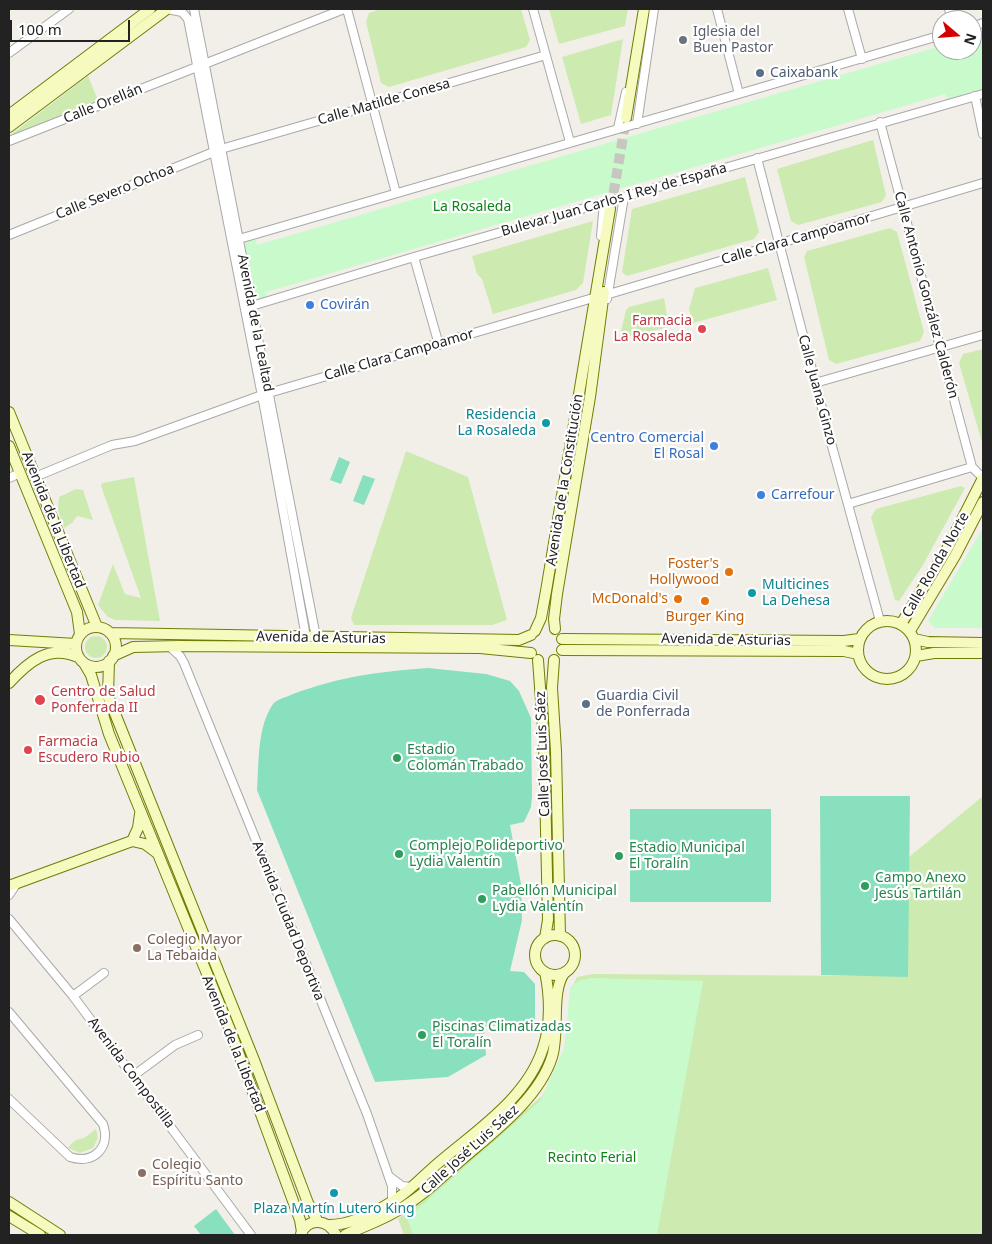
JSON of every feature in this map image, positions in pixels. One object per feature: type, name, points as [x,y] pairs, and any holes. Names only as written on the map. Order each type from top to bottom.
[{"type":"main road","points":[[9,115],[150,9]]},
{"type":"main road","points":[[9,128],[167,9]]},
{"type":"main road","points":[[632,119],[642,9]]},
{"type":"main road","points":[[632,119],[652,9]]},
{"type":"main road","name":"Avenida de la Constitución","points":[[555,630],[555,610],[611,206]]},
{"type":"main road","name":"Avenida de la Constitución","points":[[533,633],[541,618],[595,327]]},
{"type":"main road","name":"Avenida de la Libertad","points":[[9,412],[97,627]]},
{"type":"main road","name":"Avenida de la Libertad","points":[[9,446],[77,612],[80,634]]},
{"type":"main road","name":"Calle Ronda Norte","points":[[901,624],[946,551],[983,478]]},
{"type":"main road","name":"Calle Ronda Norte","points":[[912,635],[983,502]]},
{"type":"main road","points":[[912,635],[916,656],[902,676],[885,680],[869,674],[863,668],[858,654],[859,639],[867,628],[880,621],[891,621],[901,624],[912,635],[928,642],[983,643]]},
{"type":"main road","points":[[9,683],[33,659],[42,655],[62,654],[97,667],[111,658],[115,642],[110,633],[97,627],[85,630],[80,634],[76,644],[81,660]]},
{"type":"main road","points":[[545,627],[555,630],[562,639],[562,650],[554,660],[544,662],[535,657],[529,644],[533,633],[545,627]]},
{"type":"main road","name":"Avenida de Asturias","points":[[110,633],[519,640],[533,633]]},
{"type":"main road","name":"Avenida de Asturias","points":[[562,639],[835,641],[859,639]]},
{"type":"main road","points":[[9,640],[76,644]]},
{"type":"main road","name":"Avenida de Asturias","points":[[111,658],[133,646],[480,648],[525,651],[535,657]]},
{"type":"main road","name":"Avenida de Asturias","points":[[562,650],[844,651],[858,654]]},
{"type":"main road","points":[[916,656],[934,653],[983,653]]},
{"type":"main road","name":"Calle José Luis Sáez","points":[[535,657],[546,808],[548,920],[545,938]]},
{"type":"main road","name":"Avenida de la Libertad","points":[[111,658],[108,696],[205,937],[308,1204],[318,1222]]},
{"type":"main road","name":"Avenida de la Libertad","points":[[81,660],[91,676],[102,716],[196,953],[237,1049],[298,1214],[301,1233]]},
{"type":"main road","name":"Calle José Luis Sáez","points":[[554,660],[552,688],[556,750],[560,936]]},
{"type":"main road","points":[[132,841],[138,828],[140,810]]},
{"type":"main road","points":[[12,885],[132,841],[148,845],[158,854]]},
{"type":"main road","points":[[560,936],[571,945],[574,955],[572,963],[565,972],[555,975],[545,972],[537,964],[535,957],[539,943],[545,938],[560,936]]},
{"type":"main road","points":[[192,942],[205,937]]},
{"type":"main road","points":[[196,953],[209,948]]},
{"type":"main road","name":"Calle José Luis Sáez","points":[[329,1226],[352,1221],[392,1202],[508,1103],[525,1083],[544,1048],[548,1004],[545,972]]},
{"type":"main road","name":"Calle José Luis Sáez","points":[[345,1235],[378,1221],[413,1200],[505,1122],[533,1090],[552,1057],[557,1016],[558,985],[565,972]]},
{"type":"main road","points":[[9,1202],[60,1235]]},
{"type":"main road","points":[[9,1216],[40,1235]]},
{"type":"main road","points":[[301,1233],[312,1223],[318,1222],[329,1226],[336,1235]]},
{"type":"street","points":[[9,53],[69,9]]},
{"type":"street","name":"Avenida de la Lealtad","points":[[167,9],[186,14],[201,65]]},
{"type":"street","name":"Avenida de la Lealtad","points":[[194,9],[201,65],[266,394],[311,637]]},
{"type":"street","points":[[345,9],[396,193]]},
{"type":"street","name":"Calle Orellán","points":[[9,141],[345,9]]},
{"type":"street","points":[[533,9],[570,142]]},
{"type":"street","points":[[618,128],[642,9]]},
{"type":"street","points":[[717,9],[739,94]]},
{"type":"street","points":[[848,9],[862,59]]},
{"type":"street","points":[[235,240],[618,128],[632,119],[739,94],[932,38]]},
{"type":"street","name":"Calle Matilde Conesa","points":[[218,150],[546,55]]},
{"type":"street","points":[[979,95],[983,134]]},
{"type":"street","name":"Bulevar Juan Carlos I Rey de España","points":[[248,307],[414,257],[611,206],[624,197],[979,95]]},
{"type":"street","name":"Calle Antonio González Calderón","points":[[880,122],[972,467]]},
{"type":"street","name":"Calle Severo Ochoa","points":[[9,235],[218,150]]},
{"type":"street","name":"Calle Juana Ginzo","points":[[757,158],[815,384],[880,621]]},
{"type":"street","name":"Calle Clara Campoamor","points":[[608,294],[983,183]]},
{"type":"street","name":"Avenida de la Constitución","points":[[595,327],[608,294],[624,197]]},
{"type":"street","name":"Avenida de la Constitución","points":[[595,327],[592,298],[611,206]]},
{"type":"street","points":[[414,257],[439,344]]},
{"type":"street","name":"Calle Clara Campoamor","points":[[266,394],[592,298]]},
{"type":"street","points":[[815,384],[983,335]]},
{"type":"street","name":"Avenida de la Lealtad","points":[[35,477],[112,445],[135,441],[266,394]]},
{"type":"street","points":[[848,504],[972,467],[983,478]]},
{"type":"street","points":[[9,478],[20,473]]},
{"type":"street","name":"Avenida Ciudad Deportiva","points":[[169,646],[180,656],[185,667],[364,1108],[389,1176],[393,1196],[392,1202]]},
{"type":"street","points":[[185,667],[185,655],[192,646]]},
{"type":"street","points":[[9,895],[12,885]]},
{"type":"street","name":"Avenida Compostilla","points":[[9,919],[73,996],[249,1234]]},
{"type":"street","points":[[73,996],[104,973]]},
{"type":"street","points":[[9,1012],[103,1124],[105,1140],[102,1150],[91,1158],[78,1160],[70,1157],[9,1099]]},
{"type":"street","points":[[133,1076],[175,1046],[198,1035]]},
{"type":"street","points":[[389,1176],[402,1186],[411,1187]]},
{"type":"green space","points":[[381,9],[521,9],[530,40],[526,47],[389,87],[381,83],[366,22],[369,13]]},
{"type":"green space","points":[[549,9],[628,9],[625,26],[559,44]]},
{"type":"green space","name":"La Rosaleda","points":[[982,30],[983,89],[947,99],[945,94],[266,292],[267,297],[260,299],[253,297],[242,247],[246,242],[256,239],[257,245],[932,49],[932,60],[982,60]]},
{"type":"green space","points":[[623,39],[611,115],[581,124],[562,57]]},
{"type":"green space","points":[[88,76],[98,100],[13,135],[13,133]]},
{"type":"green space","points":[[873,140],[886,195],[882,202],[798,225],[791,221],[777,169]]},
{"type":"green space","points":[[745,177],[759,232],[754,239],[627,276],[622,272],[632,209]]},
{"type":"green space","points":[[593,221],[583,283],[576,290],[493,314],[482,279],[477,274],[472,256]]},
{"type":"green space","points":[[890,228],[897,232],[924,332],[920,341],[836,364],[829,360],[804,257],[807,251]]},
{"type":"green space","points":[[768,268],[777,300],[693,323],[689,309],[695,288]]},
{"type":"green space","points":[[664,298],[669,327],[619,339],[626,310],[629,307]]},
{"type":"green space","points":[[983,349],[983,446],[959,363],[963,354]]},
{"type":"green space","points":[[406,451],[468,477],[507,620],[492,625],[354,625],[351,618]]},
{"type":"green space","points":[[339,457],[350,462],[341,484],[330,480]]},
{"type":"green space","points":[[363,475],[375,479],[364,505],[353,501]]},
{"type":"green space","points":[[134,477],[160,621],[115,620],[108,617],[98,605],[113,564],[125,594],[141,598],[101,486],[102,483]]},
{"type":"green space","points":[[961,486],[965,488],[923,565],[899,601],[895,600],[871,517],[876,509]]},
{"type":"green space","points":[[76,489],[83,490],[93,520],[77,516],[72,523],[64,528],[58,510],[59,497]]},
{"type":"green space","points":[[983,528],[983,628],[935,628],[928,621]]},
{"type":"green space","points":[[96,636],[104,639],[107,647],[104,655],[96,658],[88,655],[85,647],[88,639]]},
{"type":"green space","name":"Complejo Polideportivo Lydia Valentín","points":[[428,668],[486,674],[510,681],[519,691],[531,718],[531,807],[524,822],[510,825],[521,884],[522,920],[510,971],[524,972],[535,984],[535,1021],[484,1027],[486,1055],[448,1077],[375,1082],[257,790],[261,734],[268,713],[273,704],[280,699],[344,679],[376,673]]},
{"type":"green space","name":"Campo Anexo Jesús Tartilán","points":[[820,796],[910,796],[908,977],[821,975]]},
{"type":"green space","points":[[983,796],[983,1235],[404,1235],[398,1219],[542,1096],[563,1058],[572,987],[577,977],[593,974],[874,976],[875,885]]},
{"type":"green space","points":[[630,809],[771,809],[771,902],[630,902]]},
{"type":"green space","name":"Recinto Ferial","points":[[590,978],[703,981],[657,1235],[413,1235],[407,1218],[540,1101],[565,1046],[570,987],[578,981]]},
{"type":"green space","points":[[96,1129],[98,1138],[93,1148],[80,1153],[68,1148],[75,1141],[84,1138]]},
{"type":"green space","points":[[216,1209],[235,1235],[201,1235],[194,1226]]},
{"type":"tunnel","points":[[611,208],[626,119]]},
{"type":"place","name":"Iglesia del Buen Pastor","points":[[683,40]]},
{"type":"place","name":"Caixabank","points":[[760,73]]},
{"type":"place","name":"Covirán","points":[[310,305]]},
{"type":"place","name":"Farmacia La Rosaleda","points":[[702,329]]},
{"type":"place","name":"Residencia La Rosaleda","points":[[546,423]]},
{"type":"place","name":"Centro Comercial El Rosal","points":[[714,446]]},
{"type":"place","name":"Carrefour","points":[[761,495]]},
{"type":"place","name":"Foster's Hollywood","points":[[729,572]]},
{"type":"place","name":"Multicines La Dehesa","points":[[752,593]]},
{"type":"place","name":"McDonald's","points":[[678,599]]},
{"type":"place","name":"Burger King","points":[[705,601]]},
{"type":"place","name":"Centro de Salud Ponferrada II","points":[[40,700]]},
{"type":"place","name":"Guardia Civil de Ponferrada","points":[[586,704]]},
{"type":"place","name":"Farmacia Escudero Rubio","points":[[28,750]]},
{"type":"place","name":"Estadio Colomán Trabado","points":[[397,758]]},
{"type":"place","name":"Complejo Polideportivo Lydia Valentín","points":[[399,854]]},
{"type":"place","name":"Estadio Municipal El Toralín","points":[[619,856]]},
{"type":"place","name":"Campo Anexo Jesús Tartilán","points":[[865,886]]},
{"type":"place","name":"Pabellón Municipal Lydia Valentín","points":[[482,899]]},
{"type":"place","name":"Colegio Mayor La Tebaida","points":[[137,948]]},
{"type":"place","name":"Piscinas Climatizadas El Toralín","points":[[422,1035]]},
{"type":"place","name":"Colegio Espíritu Santo","points":[[142,1173]]},
{"type":"place","name":"Plaza Martín Lutero King","points":[[334,1193]]}]
